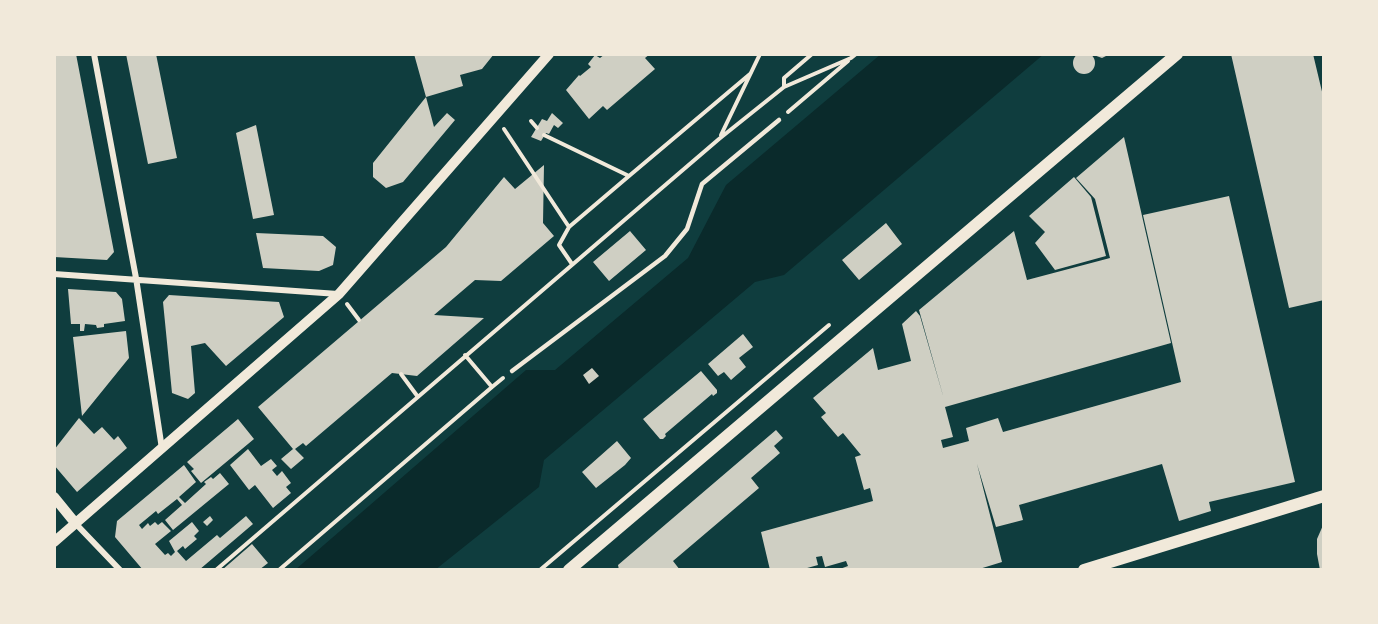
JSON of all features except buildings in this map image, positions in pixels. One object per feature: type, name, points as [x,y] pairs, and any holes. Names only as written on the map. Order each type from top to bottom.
[{"type":"main road","points":[[569,570],[1177,54]]},
{"type":"main road","points":[[1084,570],[1324,496]]},
{"type":"street","points":[[94,54],[136,278],[162,449]]},
{"type":"street","points":[[54,542],[339,294],[549,54]]},
{"type":"street","points":[[54,274],[339,294]]},
{"type":"street","points":[[54,497],[120,570]]},
{"type":"lane","points":[[512,371],[665,256],[687,229],[702,184],[779,120]]},
{"type":"path","points":[[719,139],[759,54]]},
{"type":"path","points":[[784,87],[784,78],[812,54]]},
{"type":"path","points":[[216,570],[719,139],[784,87],[856,54]]},
{"type":"path","points":[[779,120],[850,56]]},
{"type":"path","points":[[572,264],[559,245],[569,227],[750,74]]},
{"type":"path","points":[[495,116],[569,227]]},
{"type":"path","points":[[531,121],[537,128]]},
{"type":"path","points":[[544,135],[629,176]]},
{"type":"path","points":[[465,355],[492,387]]},
{"type":"path","points":[[279,570],[512,371]]},
{"type":"path","points":[[401,374],[418,397]]},
{"type":"water","points":[[881,54],[1044,54],[784,275],[755,282],[544,460],[539,487],[435,570],[295,570],[526,370],[555,370],[688,258],[726,185]]}]
